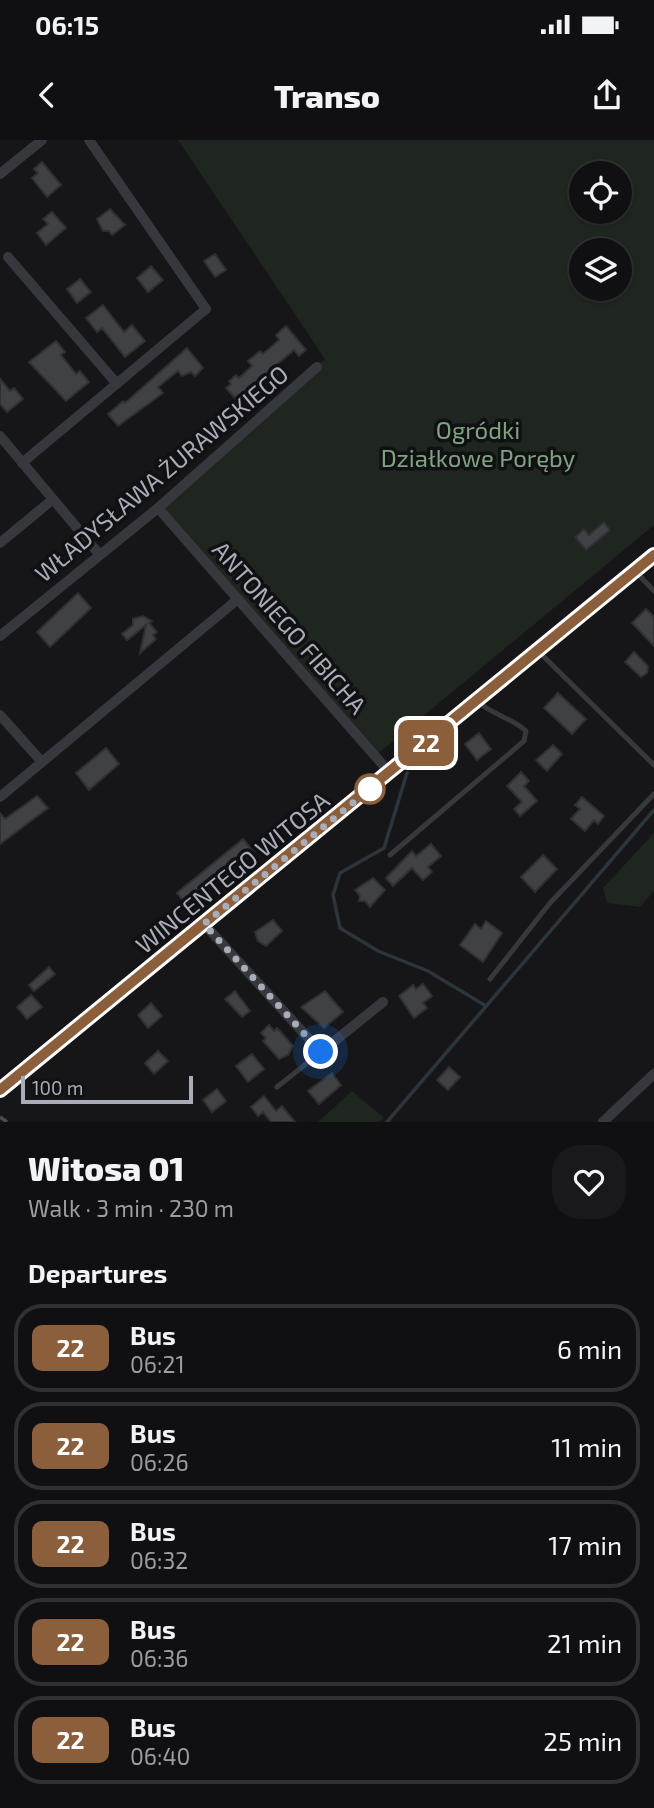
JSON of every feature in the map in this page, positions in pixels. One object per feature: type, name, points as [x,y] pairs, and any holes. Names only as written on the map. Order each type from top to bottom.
[{"type":"street","points":[[0,174],[42,140]]},
{"type":"street","points":[[22,463],[206,309],[89,140]]},
{"type":"street","points":[[8,257],[117,384]]},
{"type":"street","name":"WŁADYSŁAWA ŻURAWSKIEGO","points":[[0,636],[158,508],[317,367]]},
{"type":"street","points":[[0,436],[99,554]]},
{"type":"street","points":[[0,543],[52,500]]},
{"type":"street","name":"ANTONIEGO FIBICHA","points":[[158,508],[390,773]]},
{"type":"street","name":"WINCENTEGO WITOSA","points":[[0,1090],[654,555]]},
{"type":"street","points":[[0,797],[238,599]]},
{"type":"street","points":[[0,715],[42,762]]},
{"type":"street","points":[[204,924],[321,1052],[383,1002]]},
{"type":"street","points":[[603,1122],[654,1074]]},
{"type":"lane","points":[[635,571],[654,591]]},
{"type":"lane","points":[[538,651],[654,765]]},
{"type":"lane","points":[[390,855],[524,741],[526,731],[520,725],[490,713],[477,701]]},
{"type":"lane","points":[[490,979],[550,903],[654,794]]},
{"type":"lane","points":[[277,1087],[321,1052]]},
{"type":"green space","name":"Ogródki Działkowe Poręby","points":[[178,140],[654,140],[654,525],[375,756],[158,508],[325,359]]},
{"type":"green space","points":[[654,833],[654,891],[640,907],[607,903],[603,888]]},
{"type":"green space","points":[[352,1091],[384,1118],[379,1122],[318,1122]]},
{"type":"building","points":[[42,162],[61,185],[47,197],[32,178],[38,173],[34,169]]},
{"type":"building","points":[[110,209],[125,225],[112,235],[109,231],[103,231],[97,219]]},
{"type":"building","points":[[52,212],[66,228],[46,245],[37,233],[48,224],[43,219]]},
{"type":"building","points":[[215,254],[226,270],[215,277],[204,261]]},
{"type":"building","points":[[151,266],[163,280],[148,292],[137,278]]},
{"type":"building","points":[[80,279],[91,292],[77,303],[67,289]]},
{"type":"building","points":[[103,305],[124,332],[132,325],[145,341],[125,357],[102,328],[97,332],[86,318]]},
{"type":"building","points":[[286,326],[306,350],[299,356],[294,350],[274,367],[279,373],[272,379],[270,376],[240,404],[226,388],[231,384],[229,381],[236,375],[239,378],[252,366],[248,361],[260,351],[263,354],[279,340],[276,335]]},
{"type":"building","points":[[56,341],[65,352],[61,355],[76,374],[80,371],[89,382],[66,401],[29,362]]},
{"type":"building","points":[[187,348],[203,368],[195,376],[191,372],[182,376],[178,371],[158,387],[163,393],[118,426],[108,414],[123,401],[125,403]]},
{"type":"building","points":[[0,379],[10,391],[14,388],[23,399],[7,412],[0,404]]},
{"type":"building","points":[[604,522],[610,530],[586,550],[575,537],[584,529],[589,535]]},
{"type":"building","points":[[78,593],[91,608],[50,647],[37,632]]},
{"type":"building","points":[[646,609],[654,617],[654,646],[632,623]]},
{"type":"building","points":[[143,616],[152,621],[149,623],[157,632],[153,635],[156,639],[140,653],[146,625],[127,640],[122,634],[133,625],[133,619]]},
{"type":"building","points":[[634,652],[648,666],[647,673],[641,677],[625,662]]},
{"type":"building","points":[[558,693],[586,719],[572,734],[544,708]]},
{"type":"building","points":[[479,733],[491,749],[477,760],[465,744]]},
{"type":"building","points":[[553,745],[562,754],[547,771],[536,760]]},
{"type":"building","points":[[106,748],[119,764],[89,790],[76,773]]},
{"type":"building","points":[[521,772],[529,781],[524,786],[537,801],[520,816],[514,809],[522,802],[507,786]]},
{"type":"building","points":[[37,796],[48,808],[0,844],[0,813],[5,819]]},
{"type":"building","points":[[582,797],[604,816],[598,824],[594,820],[585,831],[571,819],[580,809],[575,805]]},
{"type":"building","points":[[243,839],[254,852],[187,906],[177,893]]},
{"type":"building","points":[[431,844],[441,856],[428,867],[432,872],[423,880],[412,868],[393,886],[386,878],[412,851],[416,856]]},
{"type":"building","points":[[543,855],[557,869],[535,892],[521,877]]},
{"type":"building","points":[[373,878],[385,890],[370,907],[365,901],[359,901],[360,896],[355,890]]},
{"type":"building","points":[[273,920],[282,931],[266,946],[258,941],[255,932]]},
{"type":"building","points":[[486,921],[502,933],[483,962],[460,945],[475,924],[481,929]]},
{"type":"building","points":[[49,967],[55,974],[34,991],[29,985]]},
{"type":"building","points":[[423,984],[432,996],[423,1003],[427,1008],[414,1018],[399,996],[413,985],[416,989]]},
{"type":"building","points":[[235,991],[250,1011],[242,1017],[225,999]]},
{"type":"building","points":[[325,991],[343,1012],[324,1028],[301,1007]]},
{"type":"building","points":[[31,995],[42,1007],[27,1019],[17,1007]]},
{"type":"building","points":[[151,1003],[162,1016],[148,1028],[138,1015]]},
{"type":"building","points":[[269,1025],[274,1031],[277,1028],[293,1046],[288,1055],[279,1059],[263,1041],[266,1038],[261,1033]]},
{"type":"building","points":[[158,1051],[168,1061],[154,1074],[145,1063]]},
{"type":"building","points":[[252,1054],[264,1069],[248,1082],[236,1066]]},
{"type":"building","points":[[449,1067],[460,1077],[448,1090],[437,1080]]},
{"type":"building","points":[[332,1073],[341,1085],[319,1104],[308,1091]]},
{"type":"building","points":[[217,1089],[226,1101],[212,1112],[203,1100]]},
{"type":"building","points":[[264,1096],[276,1111],[282,1106],[295,1122],[271,1122],[263,1112],[258,1116],[251,1107]]},
{"type":"waterway","points":[[407,773],[384,848],[340,873],[333,895],[340,928],[378,951],[428,971],[486,1006]]},
{"type":"waterway","points":[[387,1122],[654,810]]},
{"type":"railway","points":[[0,1117],[7,1122]]},
{"type":"bus line","name":"22","points":[[0,1090],[654,555]]},
{"type":"route","points":[[321,1052],[204,924],[370,789]]}]
